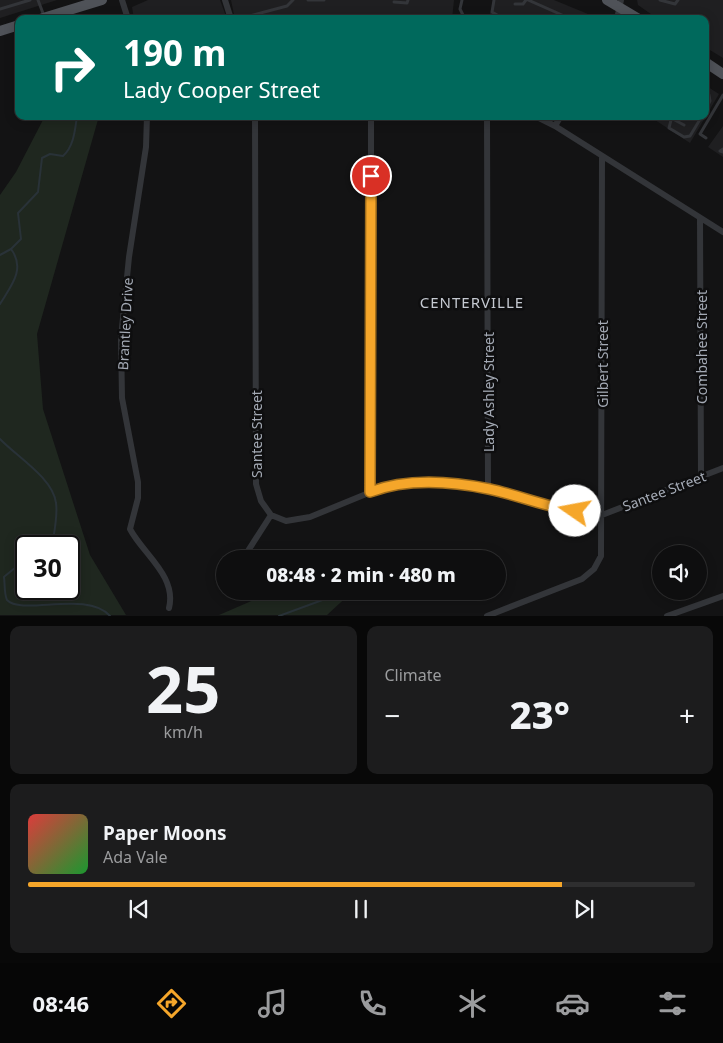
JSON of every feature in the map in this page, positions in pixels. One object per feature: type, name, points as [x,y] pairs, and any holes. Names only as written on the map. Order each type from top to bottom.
[{"type":"main road","points":[[49,15],[72,4],[102,0]]},
{"type":"main road","points":[[607,0],[620,3],[634,15]]},
{"type":"main road","points":[[0,31],[15,26]]},
{"type":"main road","points":[[709,65],[723,74]]},
{"type":"street","points":[[122,0],[127,15]]},
{"type":"street","points":[[225,0],[230,15]]},
{"type":"street","name":"Brantley Drive","points":[[147,120],[146,147],[129,257],[121,338],[122,398],[138,482],[138,498],[130,529],[137,542],[161,570],[169,586],[169,608]]},
{"type":"street","name":"Santee Street","points":[[255,120],[256,484],[261,501],[271,514]]},
{"type":"street","points":[[370,492],[372,120]]},
{"type":"street","name":"Lady Ashley Street","points":[[487,120],[488,488]]},
{"type":"street","points":[[543,120],[723,232]]},
{"type":"street","points":[[555,126],[559,120]]},
{"type":"street","name":"Gilbert Street","points":[[487,616],[582,580],[594,569],[601,556],[602,157]]},
{"type":"street","name":"Combahee Street","points":[[700,218],[701,476]]},
{"type":"street","name":"Santee Street","points":[[602,515],[723,468]]},
{"type":"street","points":[[248,550],[271,514],[278,519],[295,522],[370,492],[403,482],[488,488],[562,509],[602,515]]},
{"type":"street","points":[[666,616],[723,596]]},
{"type":"lane","points":[[0,9],[28,0]]},
{"type":"lane","points":[[38,0],[42,15]]},
{"type":"lane","points":[[253,15],[287,6],[293,0]]},
{"type":"lane","points":[[308,0],[324,0]]},
{"type":"lane","points":[[394,2],[407,3],[408,0]]},
{"type":"lane","points":[[462,0],[460,9],[463,15]]},
{"type":"lane","points":[[494,0],[492,12],[497,15]]},
{"type":"lane","points":[[515,4],[523,4],[527,0],[562,15]]},
{"type":"lane","points":[[660,0],[675,4],[678,0]]},
{"type":"lane","points":[[709,119],[723,95]]},
{"type":"lane","points":[[671,120],[669,128],[684,137],[690,136],[700,120]]},
{"type":"lane","points":[[676,120],[684,125]]},
{"type":"lane","points":[[706,138],[700,134],[708,120]]},
{"type":"shaded area","points":[[0,0],[57,0],[0,18]]},
{"type":"shaded area","points":[[148,0],[220,0],[226,15],[133,15],[132,7]]},
{"type":"shaded area","points":[[231,0],[454,0],[452,15],[234,15]]},
{"type":"shaded area","points":[[495,0],[554,0],[589,15],[489,15]]},
{"type":"shaded area","points":[[637,0],[723,0],[723,58],[709,49],[709,15],[652,15],[638,5]]},
{"type":"shaded area","points":[[709,88],[719,94],[709,111]]},
{"type":"shaded area","points":[[43,120],[98,120],[37,334],[43,409],[90,555],[126,615],[0,615],[0,195],[16,172]]},
{"type":"shaded area","points":[[655,120],[704,120],[690,143]]},
{"type":"shaded area","points":[[723,126],[723,157],[708,147]]},
{"type":"shaded area","points":[[254,600],[343,600],[327,615],[219,615]]},
{"type":"waterway","points":[[0,255],[11,249],[21,239],[18,213],[38,192],[42,158],[50,154],[63,156],[67,152],[73,138],[76,120]]},
{"type":"waterway","points":[[0,304],[12,284],[17,270],[15,256],[11,249]]},
{"type":"waterway","points":[[0,439],[33,468],[48,485],[56,503],[54,535]]},
{"type":"waterway","points":[[5,576],[15,568]]},
{"type":"waterway","points":[[4,577],[7,600],[15,604],[26,606],[86,605],[100,609],[110,616]]},
{"type":"waterway","points":[[279,616],[323,600]]},
{"type":"district","name":"CENTERVILLE","points":[[472,302]]},
{"type":"route","points":[[371,176],[370,492],[403,482],[488,488],[575,511]]}]
